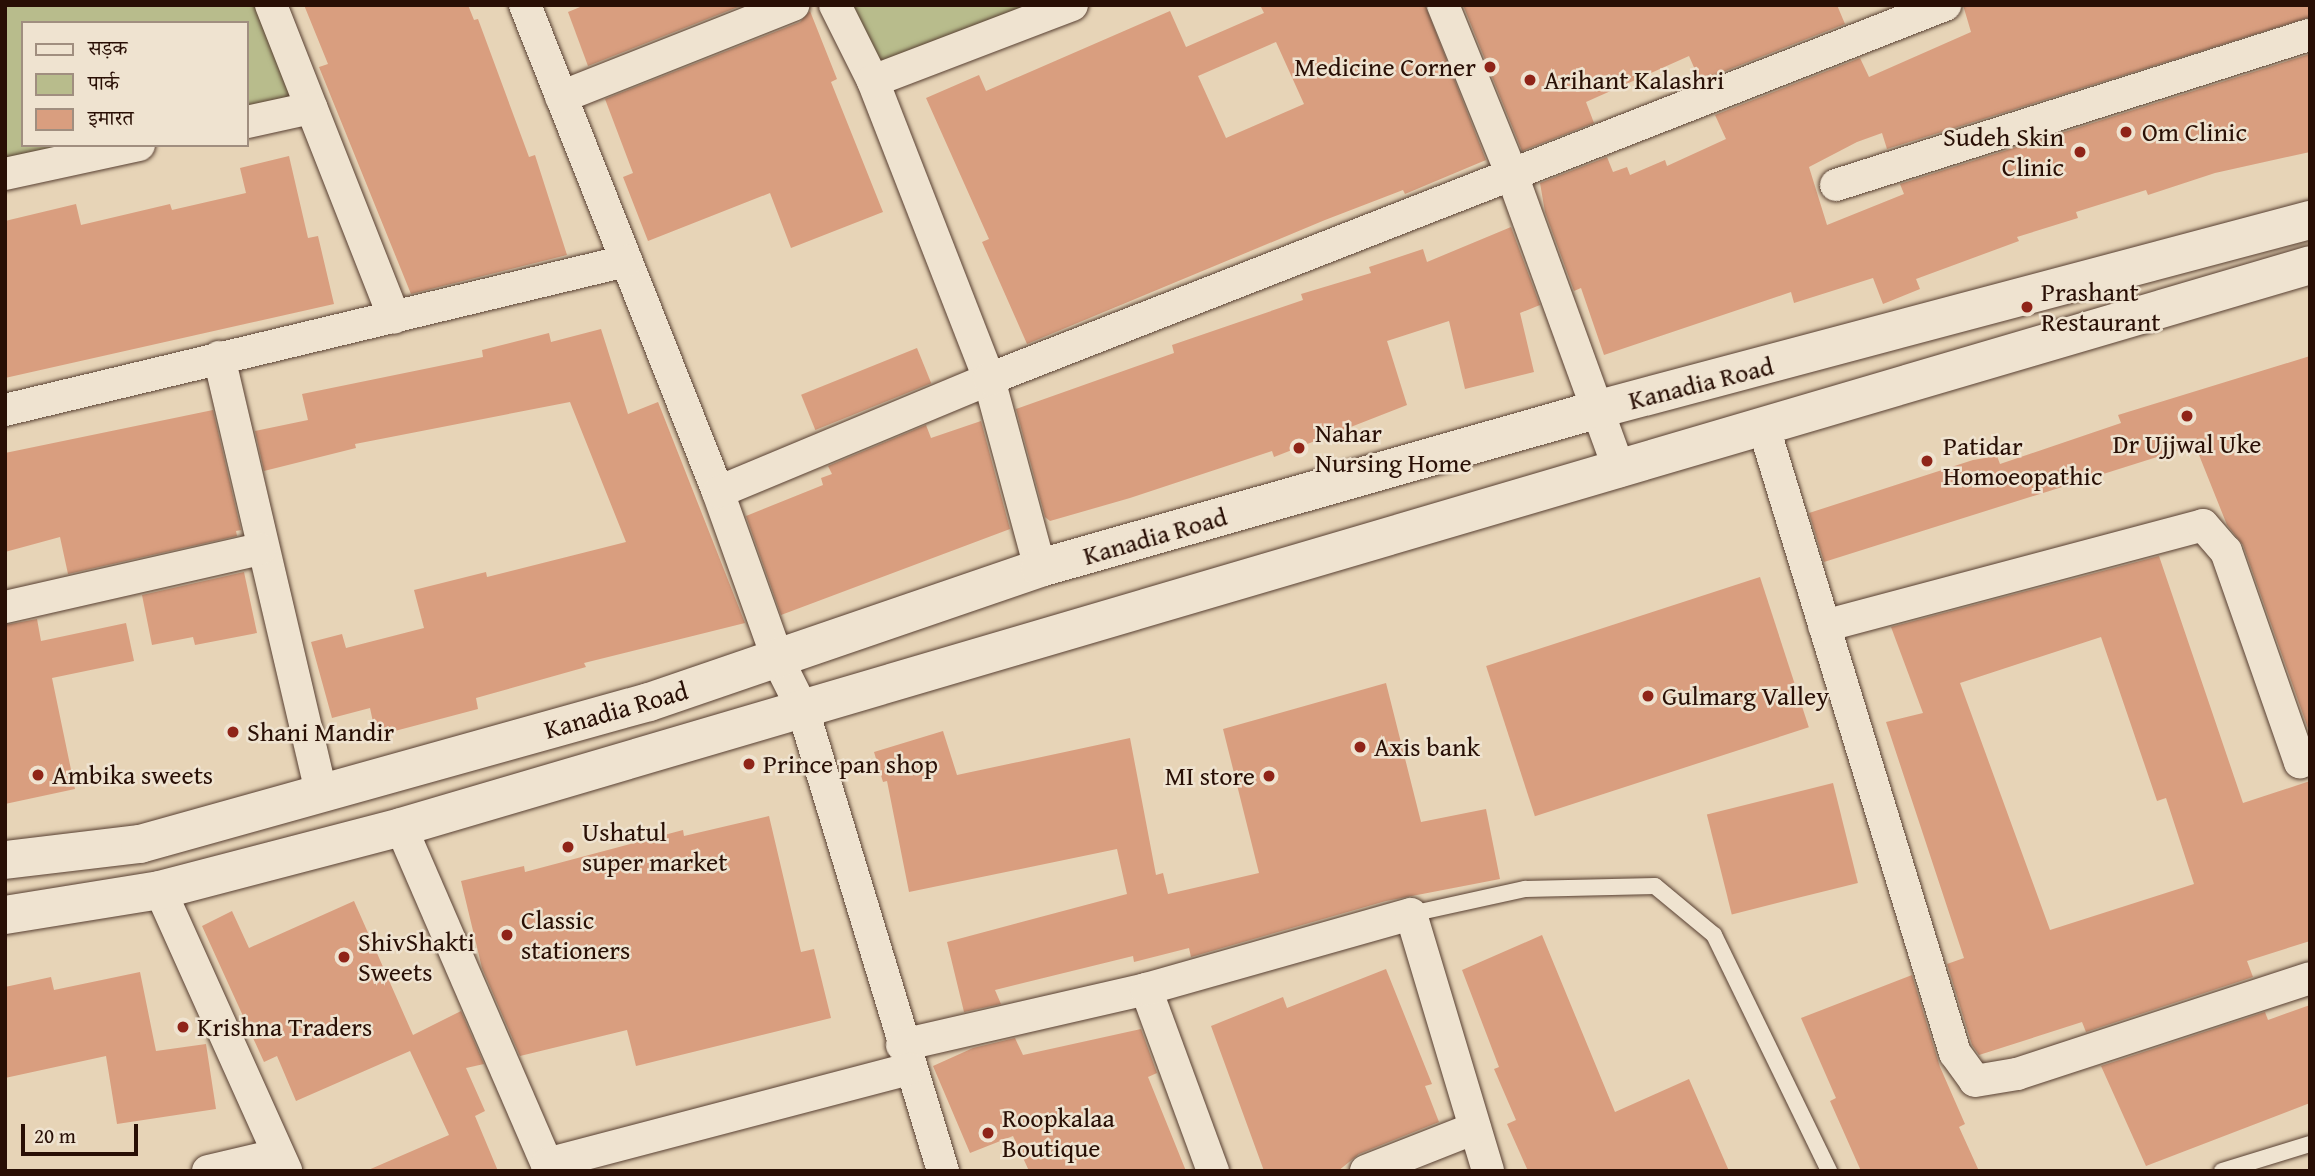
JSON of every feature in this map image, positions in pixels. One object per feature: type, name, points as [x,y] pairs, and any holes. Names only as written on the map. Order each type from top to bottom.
[{"type":"main road","name":"Kanadia Road","points":[[5,860],[140,844],[649,702],[1040,568],[1599,410],[2310,220]]},
{"type":"main road","points":[[5,915],[160,890],[401,827],[1620,471],[2310,265]]},
{"type":"street","points":[[271,5],[394,318]]},
{"type":"street","points":[[525,5],[718,492],[778,660],[803,709],[906,1057],[943,1171]]},
{"type":"street","points":[[561,97],[793,5]]},
{"type":"street","points":[[835,5],[873,81],[989,379],[1040,568]]},
{"type":"street","points":[[873,81],[1072,5]]},
{"type":"street","points":[[1443,5],[1512,175],[1620,471]]},
{"type":"street","points":[[718,492],[989,379],[1945,5]]},
{"type":"street","points":[[1836,185],[2310,35]]},
{"type":"street","points":[[248,122],[311,108]]},
{"type":"street","points":[[5,174],[130,147]]},
{"type":"street","points":[[5,410],[626,261]]},
{"type":"street","points":[[219,357],[261,549],[321,793]]},
{"type":"street","points":[[1764,428],[1955,1053],[1975,1081],[2017,1074],[2310,978]]},
{"type":"street","points":[[1824,626],[2203,525],[2226,551],[2300,762],[2310,759]]},
{"type":"street","points":[[5,607],[261,549]]},
{"type":"street","points":[[401,827],[548,1167],[906,1057],[1411,915],[1488,1171]]},
{"type":"street","points":[[160,890],[282,1163],[208,1171]]},
{"type":"street","points":[[1146,989],[1213,1171]]},
{"type":"street","points":[[1366,1171],[1475,1128]]},
{"type":"lane","points":[[1411,915],[1525,889],[1656,886],[1714,935],[1829,1171]]},
{"type":"lane","points":[[2222,1171],[2310,1144]]},
{"type":"green space","points":[[5,5],[271,5],[311,108],[248,122],[248,21],[21,21],[21,147],[130,147],[5,174]]},
{"type":"green space","points":[[840,5],[1072,5],[873,81]]},
{"type":"building","points":[[304,5],[468,5],[474,20],[478,19],[529,157],[535,155],[567,255],[411,294],[319,67],[328,64]]},
{"type":"building","points":[[585,5],[743,5],[588,66],[568,12]]},
{"type":"building","points":[[1260,5],[1425,5],[1486,160],[1405,194],[1403,190],[1325,220],[1027,344],[982,242],[989,239],[926,98],[979,75],[986,91],[1170,11],[1186,47],[1264,13]],"holes":[[[1276,42],[1304,104],[1226,138],[1198,76]]]},
{"type":"building","points":[[1463,5],[1837,5],[1845,24],[1700,81],[1689,56],[1586,102],[1594,123],[1522,151]]},
{"type":"building","points":[[1963,5],[2310,5],[2310,17],[1887,149],[1882,133],[1857,142],[1809,167],[1827,225],[1904,194],[1900,184],[2310,54],[2310,152],[2215,173],[2148,195],[2146,190],[2076,212],[2078,218],[2017,237],[2019,241],[1916,279],[1920,289],[1883,304],[1873,278],[1794,303],[1791,292],[1604,355],[1581,288],[1574,291],[1545,212],[1540,183],[1607,157],[1613,172],[1627,167],[1630,175],[1665,160],[1667,166],[1726,139],[1715,115],[1860,58],[1869,77],[1971,32]]},
{"type":"building","points":[[810,11],[837,79],[831,82],[883,212],[791,248],[770,193],[648,241],[623,177],[633,173],[605,99],[800,22]]},
{"type":"building","points":[[289,156],[308,238],[318,236],[334,304],[5,378],[5,221],[76,204],[81,225],[170,204],[172,210],[246,193],[240,168]]},
{"type":"building","points":[[1511,227],[1540,305],[1520,313],[1534,372],[1465,389],[1449,321],[1387,341],[1407,405],[1274,457],[1272,451],[1130,498],[1050,521],[1045,517],[1016,409],[1174,353],[1172,345],[1303,300],[1301,294],[1371,273],[1369,267],[1423,249],[1427,262]]},
{"type":"building","points":[[601,329],[628,414],[658,402],[745,623],[584,663],[586,667],[476,698],[478,709],[376,736],[370,708],[332,718],[311,642],[342,634],[346,648],[424,628],[414,590],[486,572],[487,577],[626,542],[570,402],[355,444],[356,448],[264,471],[255,431],[308,420],[302,394],[483,357],[482,350],[549,333],[551,342]]},
{"type":"building","points":[[917,348],[931,383],[815,430],[801,395]]},
{"type":"building","points":[[2310,356],[2310,734],[2243,545],[2227,525],[2195,445],[1824,562],[1809,513],[1973,460],[1997,456],[2000,464],[2121,423],[2118,415]]},
{"type":"building","points":[[213,410],[241,530],[236,531],[237,536],[68,574],[60,537],[5,552],[5,453]]},
{"type":"building","points":[[981,421],[1010,529],[781,615],[746,516],[823,485],[821,478],[832,474],[828,466],[926,425],[931,438]]},
{"type":"building","points":[[2159,556],[2243,803],[2310,781],[2310,941],[2247,961],[2253,977],[2086,1032],[2082,1022],[1979,1055],[1972,1045],[1947,964],[1964,958],[1886,722],[1923,713],[1891,627]],"holes":[[[2101,637],[2157,801],[2166,798],[2194,884],[2050,930],[1960,683]]]},
{"type":"building","points":[[244,572],[257,633],[195,645],[193,637],[152,645],[142,595]]},
{"type":"building","name":"Gulmarg Valley","points":[[1760,577],[1809,727],[1535,816],[1486,666]]},
{"type":"building","points":[[37,619],[41,641],[126,623],[134,661],[52,678],[75,789],[5,804],[5,625]]},
{"type":"building","points":[[1386,683],[1421,822],[1486,809],[1500,879],[1386,901],[1191,957],[1189,948],[1134,962],[1133,956],[995,990],[1001,1004],[964,1012],[947,942],[1127,894],[1117,849],[909,892],[887,781],[883,782],[874,752],[943,731],[957,775],[1130,738],[1156,875],[1163,873],[1168,894],[1259,873],[1223,729]]},
{"type":"building","points":[[1833,783],[1858,883],[1732,914],[1707,814]]},
{"type":"building","points":[[769,816],[801,952],[814,949],[831,1018],[636,1066],[627,1030],[520,1056],[482,968],[461,881],[524,866],[525,872],[683,830],[684,836]]},
{"type":"building","points":[[354,901],[413,1035],[461,1011],[484,1064],[466,1068],[485,1111],[475,1116],[498,1171],[366,1171],[449,1135],[410,1051],[296,1101],[277,1056],[264,1062],[202,926],[232,911],[249,948]]},
{"type":"building","points":[[1542,935],[1615,1112],[1689,1079],[1729,1171],[1528,1171],[1507,1124],[1516,1120],[1494,1069],[1499,1067],[1462,970]]},
{"type":"building","points":[[1386,969],[1432,1084],[1425,1086],[1439,1122],[1359,1154],[1338,1171],[1264,1171],[1211,1026],[1283,997],[1287,1008]]},
{"type":"building","points":[[140,972],[156,1051],[206,1044],[216,1109],[117,1124],[106,1056],[5,1078],[5,987],[51,977],[54,990]]},
{"type":"building","points":[[1912,975],[1940,1067],[1965,1124],[1959,1127],[1979,1171],[1861,1171],[1830,1101],[1836,1098],[1801,1018]]},
{"type":"building","points":[[2310,1005],[2310,1103],[2146,1166],[2101,1066],[2265,1012],[2268,1020]]},
{"type":"building","points":[[1141,1029],[1157,1073],[1148,1077],[1186,1171],[1029,1171],[1013,1136],[970,1153],[933,1066],[973,1048],[1015,1038],[1023,1055]]},
{"type":"place","name":"Medicine Corner","points":[[1490,67]]},
{"type":"place","name":"Arihant Kalashri","points":[[1530,80]]},
{"type":"place","name":"Om Clinic","points":[[2126,132]]},
{"type":"place","name":"Sudeh Skin Clinic","points":[[2080,152]]},
{"type":"place","name":"Prashant Restaurant","points":[[2027,307]]},
{"type":"place","name":"Dr Ujjwal Uke","points":[[2187,416]]},
{"type":"place","name":"Nahar Nursing Home","points":[[1299,448]]},
{"type":"place","name":"Patidar Homoeopathic","points":[[1927,461]]},
{"type":"place","name":"Gulmarg Valley","points":[[1648,696]]},
{"type":"place","name":"Shani Mandir","points":[[233,732]]},
{"type":"place","name":"Axis bank","points":[[1360,747]]},
{"type":"place","name":"Prince pan shop","points":[[749,764]]},
{"type":"place","name":"Ambika sweets","points":[[38,775]]},
{"type":"place","name":"MI store","points":[[1269,776]]},
{"type":"place","name":"Ushatul super market","points":[[568,847]]},
{"type":"place","name":"Classic stationers","points":[[507,935]]},
{"type":"place","name":"ShivShakti Sweets","points":[[344,957]]},
{"type":"place","name":"Krishna Traders","points":[[183,1027]]},
{"type":"place","name":"Roopkalaa Boutique","points":[[988,1133]]}]
